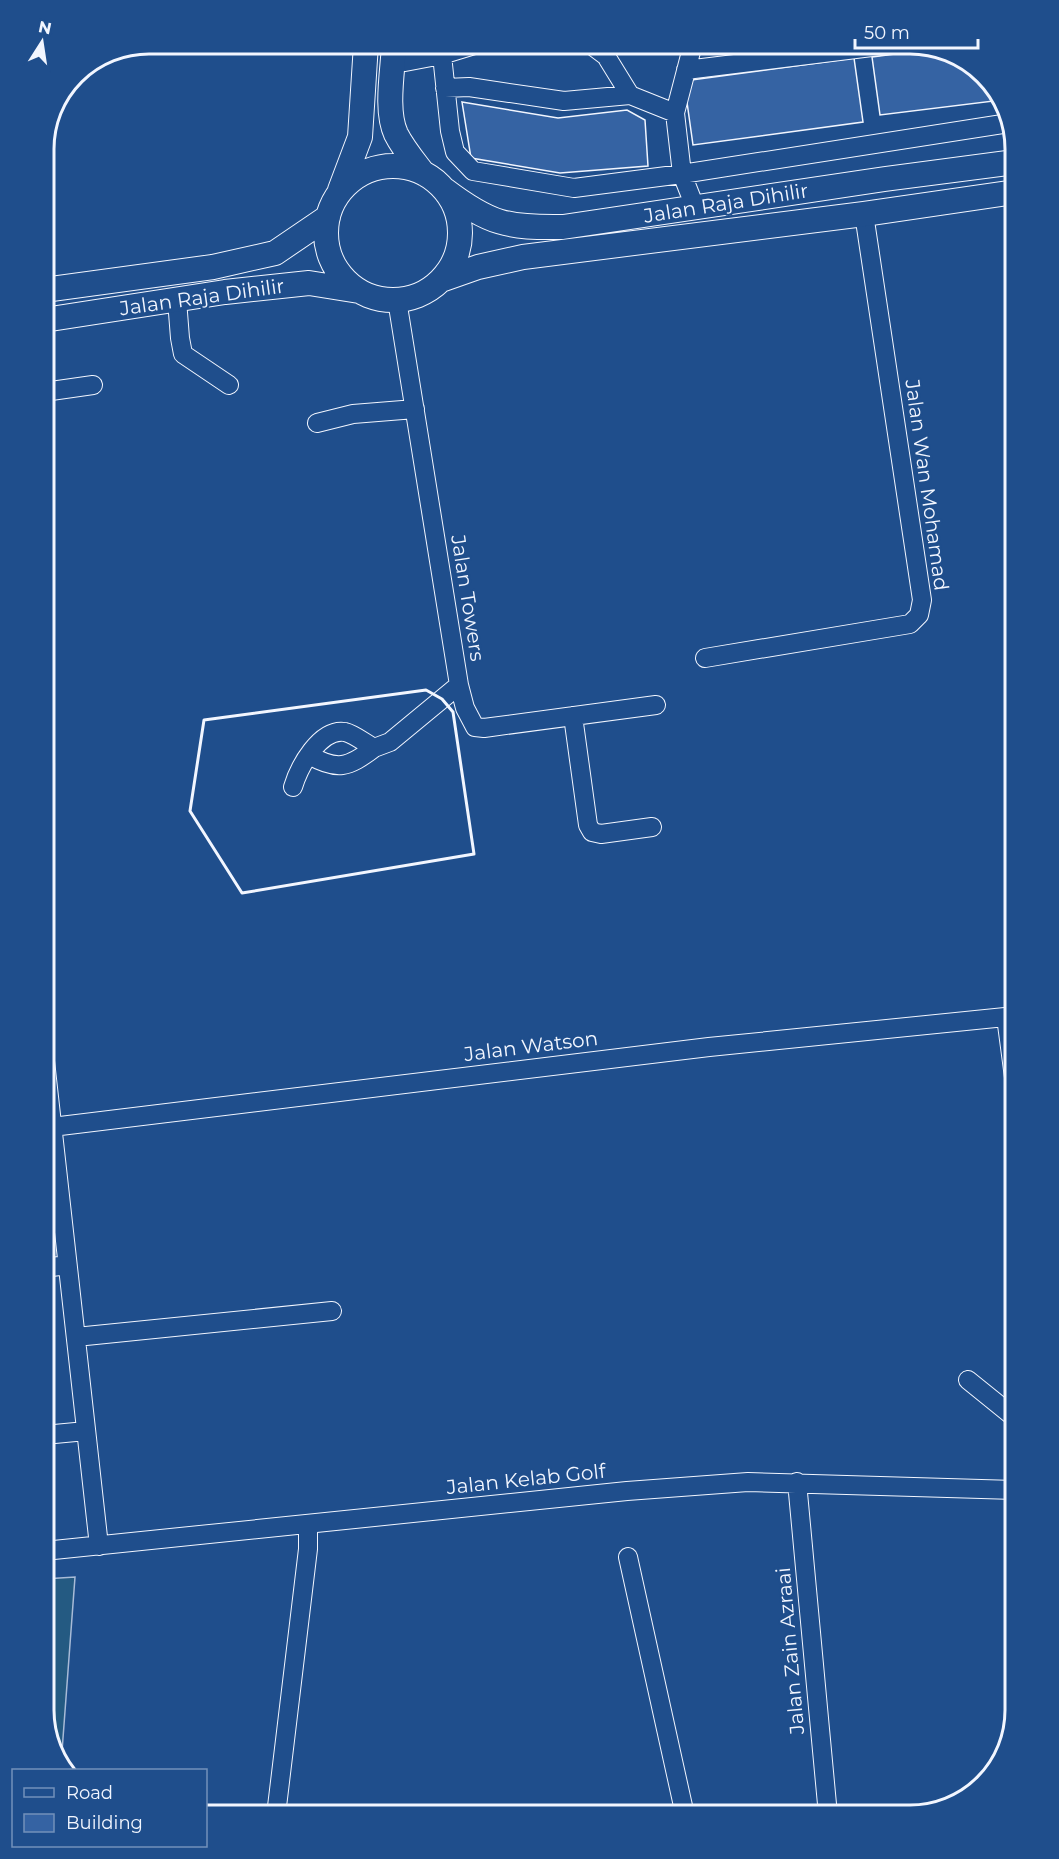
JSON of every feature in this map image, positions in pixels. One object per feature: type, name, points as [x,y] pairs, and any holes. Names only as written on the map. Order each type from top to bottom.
[{"type":"main road","points":[[365,54],[360,137],[328,217],[326,239],[332,260],[344,278],[361,291],[379,298],[398,300],[414,297],[441,280],[453,264],[459,246],[460,226],[456,207],[446,190],[423,173],[404,148],[395,131],[390,111],[394,54]]},
{"type":"main road","name":"Jalan Raja Dihilir","points":[[446,190],[470,209],[499,223],[527,228],[563,227],[1005,164]]},
{"type":"main road","points":[[338,195],[351,181],[367,171],[386,166],[405,167],[423,173]]},
{"type":"main road","name":"Jalan Raja Dihilir","points":[[441,280],[477,267],[523,257],[864,214],[1005,194]]},
{"type":"main road","name":"Jalan Raja Dihilir","points":[[54,289],[213,267],[275,253],[328,217]]},
{"type":"main road","name":"Jalan Raja Dihilir","points":[[54,318],[309,283],[361,291]]},
{"type":"street","points":[[397,54],[405,62],[445,54]]},
{"type":"street","points":[[603,54],[630,95]]},
{"type":"street","points":[[690,54],[675,113],[682,174],[695,207]]},
{"type":"street","points":[[686,70],[815,54]]},
{"type":"street","points":[[392,81],[403,72],[417,68],[442,55]]},
{"type":"street","points":[[442,55],[450,131],[455,152],[473,171],[574,188],[682,174],[1001,124]]},
{"type":"street","points":[[446,88],[469,87],[564,101],[630,95],[675,113]]},
{"type":"street","name":"Jalan Wan Mohamad","points":[[705,658],[910,624],[919,615],[922,600],[864,214]]},
{"type":"street","points":[[177,300],[183,354],[229,385]]},
{"type":"street","name":"Jalan Towers","points":[[309,755],[326,765],[345,765],[374,748],[390,742],[459,685],[398,300]]},
{"type":"street","points":[[54,391],[93,385]]},
{"type":"street","points":[[317,423],[352,414],[415,409]]},
{"type":"street","points":[[459,685],[465,708],[475,726],[484,728],[656,705]]},
{"type":"street","points":[[573,716],[588,825],[592,832],[601,834],[652,826]]},
{"type":"street","points":[[292,787],[297,773],[309,755],[323,739],[337,732],[348,733],[374,748]]},
{"type":"street","name":"Jalan Watson","points":[[54,1127],[709,1047],[1005,1017]]},
{"type":"street","points":[[54,1144],[99,1546]]},
{"type":"street","points":[[54,1267],[68,1265]]},
{"type":"street","points":[[76,1337],[332,1311]]},
{"type":"street","points":[[968,1380],[1005,1409]]},
{"type":"street","points":[[54,1435],[86,1431]]},
{"type":"street","name":"Jalan Kelab Golf","points":[[54,1550],[627,1491],[748,1482],[1005,1490]]},
{"type":"street","name":"Jalan Zain Azraai","points":[[797,1482],[827,1805]]},
{"type":"street","points":[[277,1805],[308,1549],[308,1524]]},
{"type":"street","points":[[628,1557],[683,1805]]},
{"type":"shaded area","points":[[75,1577],[62,1748],[57,1735],[54,1710],[54,1578]]},
{"type":"building","points":[[916,54],[940,59],[963,70],[973,78],[992,101],[880,115],[872,57]]},
{"type":"building","points":[[854,58],[863,122],[693,145],[684,81]]},
{"type":"building","points":[[462,102],[558,118],[627,110],[645,120],[648,166],[560,173],[471,158]]},
{"type":"wall","points":[[426,690],[442,699],[453,712],[474,854],[242,893],[190,811],[204,720],[426,690]]}]
